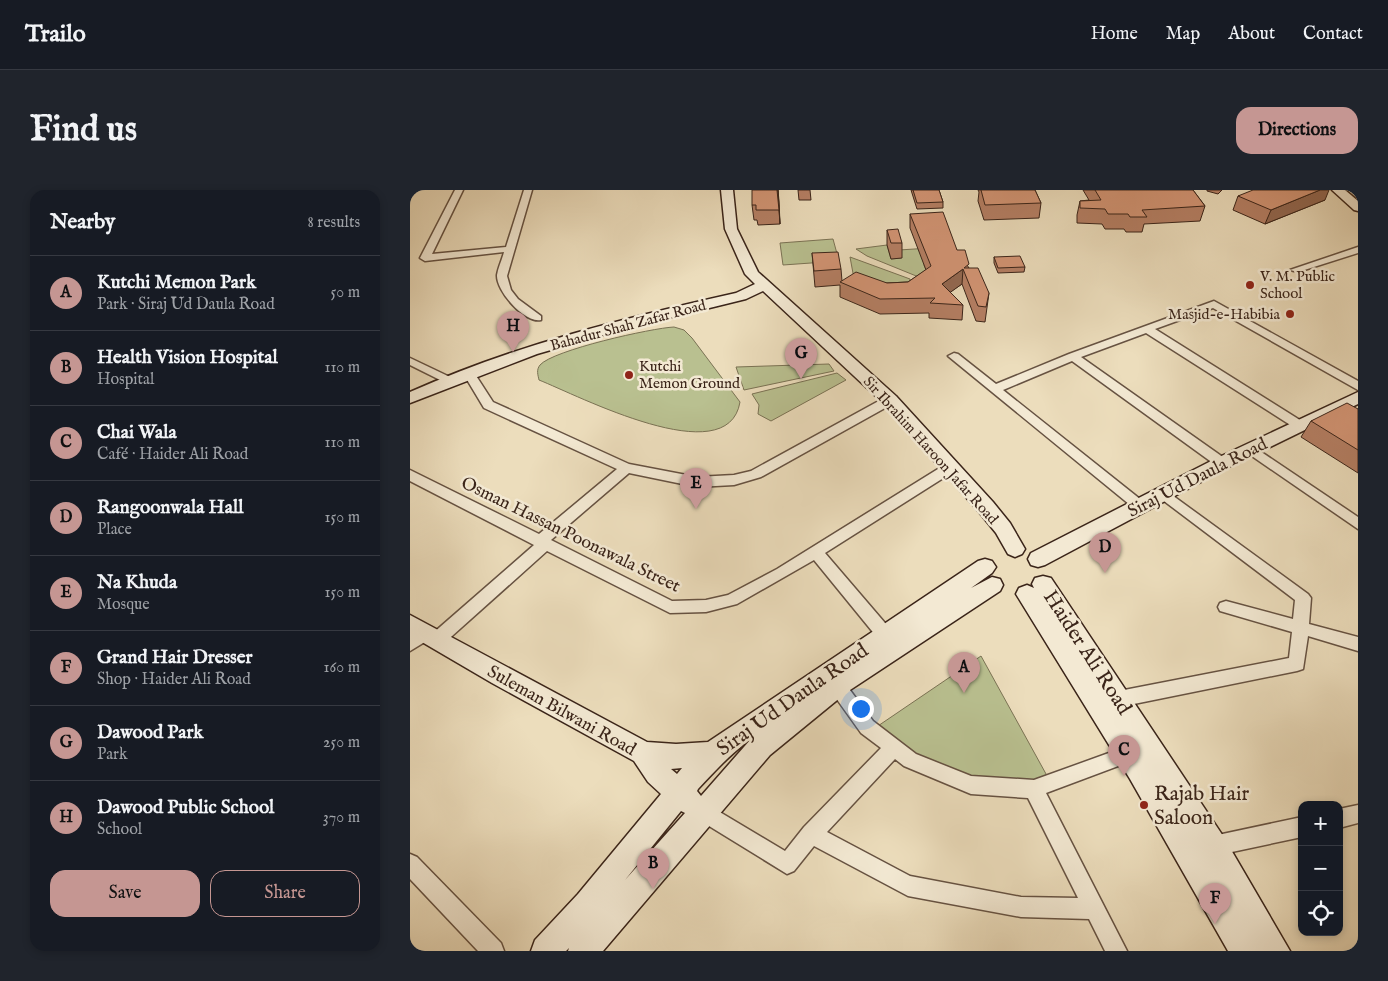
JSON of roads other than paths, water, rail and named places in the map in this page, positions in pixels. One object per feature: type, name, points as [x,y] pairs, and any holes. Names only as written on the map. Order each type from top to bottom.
[{"type":"main road","name":"Sir Ibrahim Haroon Jafar Road","points":[[728,190],[731,229],[752,274],[762,286],[890,400],[1003,528],[1015,549]]},
{"type":"main road","points":[[1338,190],[1358,207]]},
{"type":"main road","name":"Bahadur Shah Zafar Road","points":[[410,398],[448,380],[585,334],[741,296],[762,286]]},
{"type":"main road","name":"Siraj Ud Daula Road","points":[[1036,579],[1140,506],[1165,495],[1222,463],[1299,425],[1338,413],[1358,398]]},
{"type":"main road","points":[[1015,549],[1027,552],[1036,579],[1008,594],[989,576],[987,560],[998,552],[1015,549]]},
{"type":"main road","name":"Siraj Ud Daula Road","points":[[546,951],[713,753],[732,737],[833,680],[989,576]]},
{"type":"main road","name":"Haider Ali Road","points":[[1036,579],[1119,699],[1213,846],[1275,951]]},
{"type":"main road","name":"Haider Ali Road","points":[[1036,579],[1131,753],[1210,885],[1245,951]]},
{"type":"main road","name":"Suleman Bilwani Road","points":[[420,636],[643,753],[657,773],[702,812]]},
{"type":"main road","name":"Siraj Ud Daula Road","points":[[594,947],[702,812],[741,768],[760,747],[833,680]]},
{"type":"main road","points":[[643,753],[657,757],[713,753],[741,768]]},
{"type":"street","points":[[459,190],[425,258],[510,249]]},
{"type":"street","points":[[528,190],[502,276],[504,289],[519,308],[537,318]]},
{"type":"street","points":[[1295,270],[1358,250]]},
{"type":"street","points":[[995,389],[1073,356],[1214,304],[1358,386]]},
{"type":"street","points":[[1147,328],[1299,425]]},
{"type":"street","points":[[954,356],[1140,506]]},
{"type":"street","points":[[1073,356],[1222,463]]},
{"type":"street","points":[[410,361],[448,380]]},
{"type":"street","points":[[469,373],[488,405],[626,468],[697,482],[734,480],[756,474],[890,400]]},
{"type":"street","points":[[1251,449],[1358,524]]},
{"type":"street","name":"Osman Hassan Poonawala Street","points":[[410,475],[670,607],[706,606],[732,600],[782,574],[951,467]]},
{"type":"street","points":[[420,636],[543,543],[626,468]]},
{"type":"street","points":[[1119,699],[1297,664],[1303,598],[1165,495]]},
{"type":"street","points":[[815,552],[890,641]]},
{"type":"street","points":[[1226,607],[1358,644]]},
{"type":"street","points":[[833,680],[867,727],[910,760],[971,785],[1034,789],[1131,753]]},
{"type":"street","points":[[702,812],[787,864],[811,834],[894,747]]},
{"type":"street","points":[[1034,789],[1116,951]]},
{"type":"street","points":[[1343,818],[1358,814]]},
{"type":"street","points":[[1213,846],[1298,828]]},
{"type":"street","points":[[811,834],[908,886],[1021,907],[1095,909]]},
{"type":"street","points":[[410,864],[493,951]]},
{"type":"place","name":"V. M. Public School","points":[[1250,285]]},
{"type":"place","name":"Masjid-e-Habibia","points":[[1290,314]]},
{"type":"place","name":"Dawood Public School","points":[[513,352]]},
{"type":"place","name":"Kutchi Memon Ground","points":[[629,375]]},
{"type":"place","name":"Dawood Park","points":[[801,379]]},
{"type":"place","name":"Na Khuda","points":[[696,509]]},
{"type":"place","name":"Rangoonwala Hall","points":[[1105,573]]},
{"type":"place","name":"Kutchi Memon Park","points":[[964,693]]},
{"type":"place","name":"Chai Wala","points":[[1124,776]]},
{"type":"place","name":"Rajab Hair Saloon","points":[[1144,805]]},
{"type":"place","name":"Health Vision Hospital","points":[[653,889]]},
{"type":"place","name":"Grand Hair Dresser","points":[[1215,924]]}]
